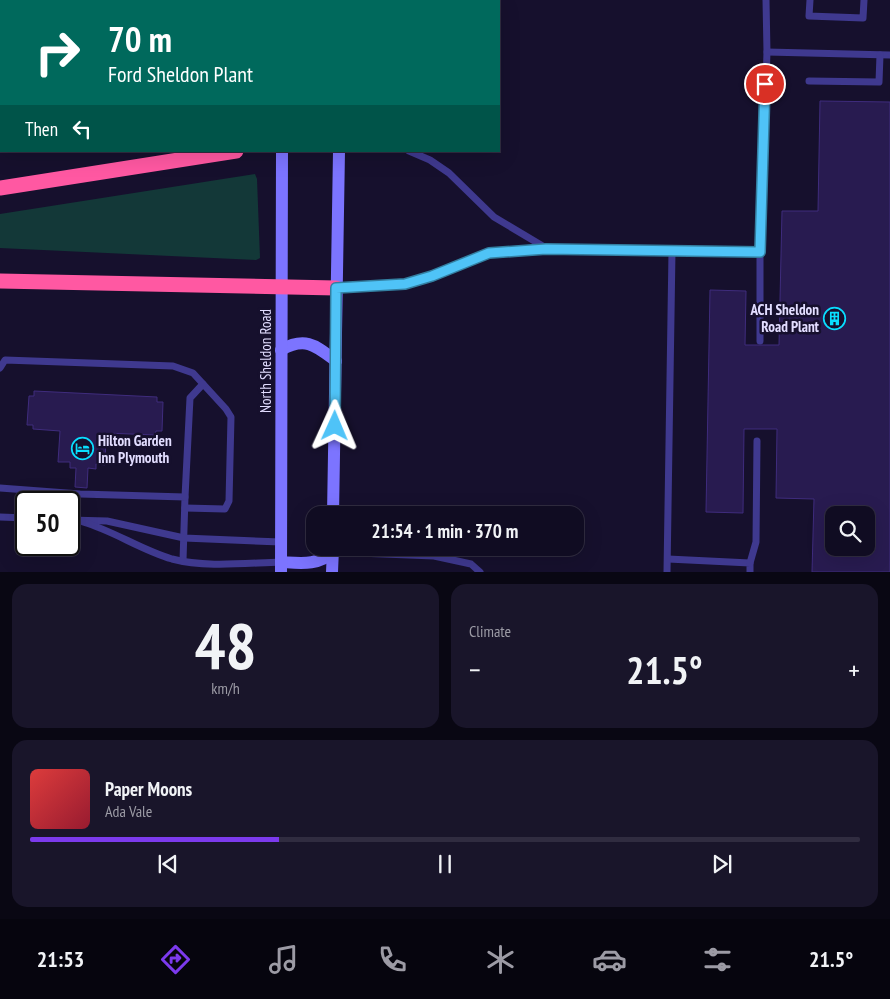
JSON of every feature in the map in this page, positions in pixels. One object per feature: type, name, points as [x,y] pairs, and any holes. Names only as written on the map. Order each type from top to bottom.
[{"type":"highway","points":[[0,188],[230,152]]},
{"type":"highway","points":[[0,281],[336,288]]},
{"type":"main road","name":"North Sheldon Road","points":[[281,567],[282,152]]},
{"type":"main road","points":[[333,506],[339,152]]},
{"type":"main road","points":[[281,350],[297,342],[308,343],[336,361]]},
{"type":"main road","points":[[281,567],[312,563],[328,556]]},
{"type":"main road","points":[[332,572],[333,556]]},
{"type":"lane","points":[[760,341],[760,252],[766,0]]},
{"type":"lane","points":[[810,0],[809,16],[863,18],[864,0]]},
{"type":"lane","points":[[766,52],[890,55]]},
{"type":"lane","points":[[809,81],[879,82],[880,55]]},
{"type":"lane","points":[[411,152],[430,160],[449,173],[494,217],[546,249]]},
{"type":"lane","points":[[336,288],[405,284],[432,276],[489,253],[546,249],[760,252]]},
{"type":"lane","points":[[668,572],[672,251]]},
{"type":"lane","points":[[0,368],[5,360],[173,366],[193,374],[226,408],[231,417],[229,501],[225,509],[185,508]]},
{"type":"lane","points":[[183,561],[190,398],[203,384]]},
{"type":"lane","points":[[750,572],[750,563],[756,542],[757,441]]},
{"type":"lane","points":[[0,488],[80,494],[185,497]]},
{"type":"lane","points":[[0,517],[15,518]]},
{"type":"lane","points":[[80,520],[107,521],[184,538],[281,542]]},
{"type":"lane","points":[[80,522],[105,529],[155,554],[183,561],[281,567]]},
{"type":"lane","points":[[137,545],[146,530]]},
{"type":"lane","points":[[434,556],[471,564],[480,572]]},
{"type":"lane","points":[[668,559],[750,563]]},
{"type":"green space","points":[[255,174],[257,179],[260,258],[256,260],[0,248],[0,214]]},
{"type":"building","name":"ACH Sheldon Road Plant","points":[[820,101],[890,102],[890,572],[812,572],[814,499],[776,498],[777,429],[744,429],[743,513],[706,512],[710,290],[746,291],[745,345],[779,345],[782,211],[818,211]]},
{"type":"building","name":"Hilton Garden Inn Plymouth","points":[[34,391],[157,397],[157,402],[163,402],[162,431],[156,431],[155,435],[106,433],[105,465],[96,464],[96,469],[88,468],[87,488],[75,487],[76,468],[70,468],[70,462],[58,462],[60,431],[33,429],[33,425],[27,425],[29,396],[34,396]]},
{"type":"place","name":"ACH Sheldon Road Plant","points":[[835,318]]},
{"type":"place","name":"Hilton Garden Inn Plymouth","points":[[82,449]]},
{"type":"route","points":[[335,426],[336,288],[405,284],[432,276],[489,253],[546,249],[760,252],[765,84]]}]
